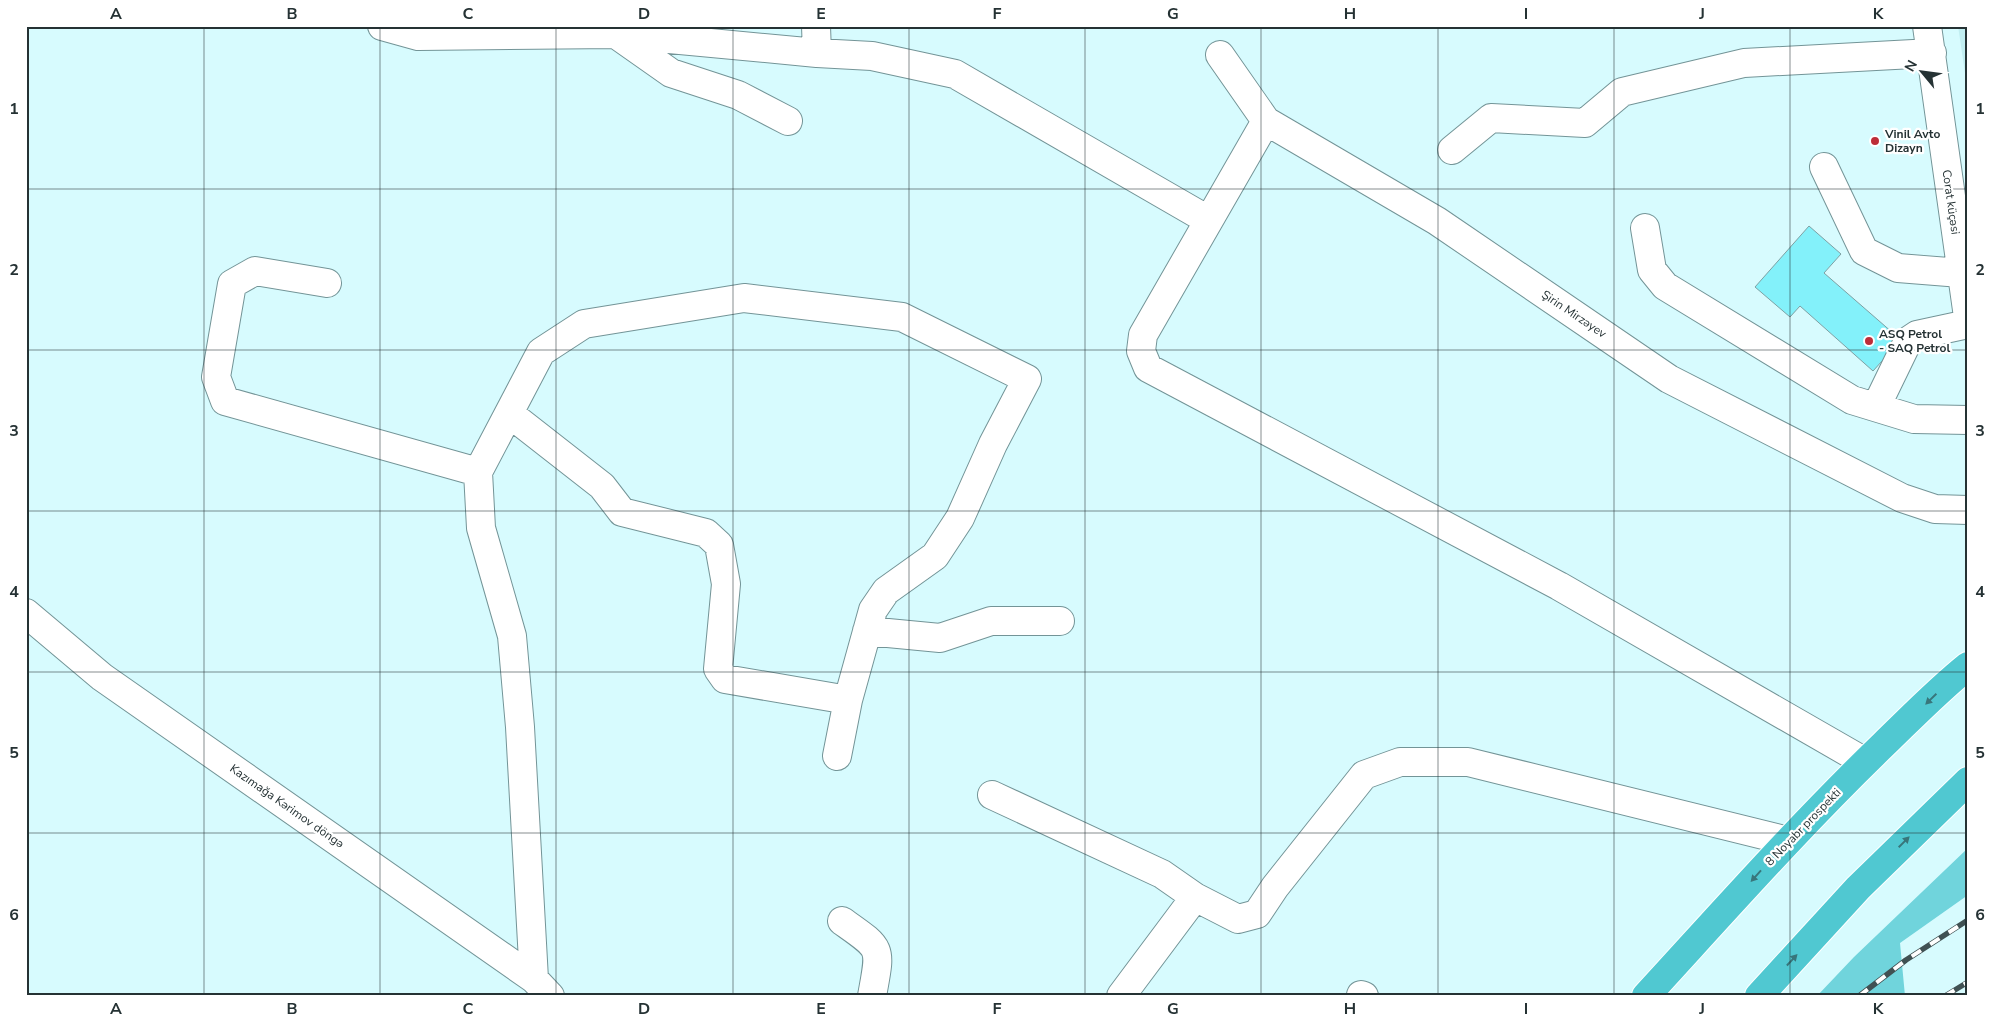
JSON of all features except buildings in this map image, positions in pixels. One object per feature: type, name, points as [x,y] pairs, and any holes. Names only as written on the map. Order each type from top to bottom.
[{"type":"highway","name":"8 Noyabr prospekti","points":[[1646,996],[1788,841],[1865,762],[1968,666]]},
{"type":"highway","points":[[1759,996],[1858,888],[1968,781]]},
{"type":"street","points":[[382,26],[419,31],[616,34],[816,53],[872,56],[955,74],[1208,220]]},
{"type":"street","points":[[816,26],[816,53]]},
{"type":"street","name":"Corat küçəsi","points":[[1927,26],[1968,317]]},
{"type":"street","points":[[616,34],[671,72],[738,95],[788,121]]},
{"type":"street","points":[[1452,150],[1491,118],[1585,123],[1622,92],[1744,63],[1932,53]]},
{"type":"street","name":"Şirin Mirzəyev","points":[[1220,55],[1266,121],[1437,221],[1669,379],[1902,498],[1935,509],[1968,510]]},
{"type":"street","points":[[1266,121],[1143,335],[1141,351],[1148,368],[1559,586],[1865,762]]},
{"type":"street","points":[[1824,167],[1864,251],[1898,268],[1961,273]]},
{"type":"street","points":[[1645,228],[1652,270],[1665,286],[1852,400],[1914,419],[1968,420]]},
{"type":"street","points":[[327,283],[255,272],[232,284],[216,377],[225,402],[478,472]]},
{"type":"street","points":[[542,987],[512,636],[481,528],[478,472],[541,352],[584,324],[744,298],[902,317],[1026,379],[993,444],[960,518],[935,556],[886,591],[873,610],[848,700],[837,756]]},
{"type":"street","points":[[1876,407],[1908,341],[1917,335],[1968,324]]},
{"type":"street","points":[[510,414],[602,486],[622,512],[706,533],[719,545],[726,584],[718,669],[725,679],[848,700]]},
{"type":"street","name":"Kazımağa Kərimov döngə","points":[[26,613],[102,677],[542,987]]},
{"type":"street","points":[[868,631],[940,638],[991,622],[1060,621]]},
{"type":"street","points":[[992,795],[1162,874],[1194,897],[1238,919],[1257,914],[1275,887],[1364,774],[1400,762],[1468,762],[1788,841]]},
{"type":"street","points":[[1121,996],[1194,897]]},
{"type":"street","points":[[842,921],[872,943],[879,958],[872,996]]},
{"type":"shaded area","points":[[1958,26],[1968,26],[1968,93]]},
{"type":"shaded area","points":[[1968,848],[1968,895],[1900,943],[1905,996],[1817,996],[1854,957]]},
{"type":"railway","points":[[1859,996],[1906,960],[1968,920]]},
{"type":"railway","points":[[1945,996],[1968,982]]},
{"type":"place","name":"Vinil Avto Dizayn","points":[[1875,141]]},
{"type":"place","name":"ASQ Petrol - SAQ Petrol","points":[[1869,341]]}]
